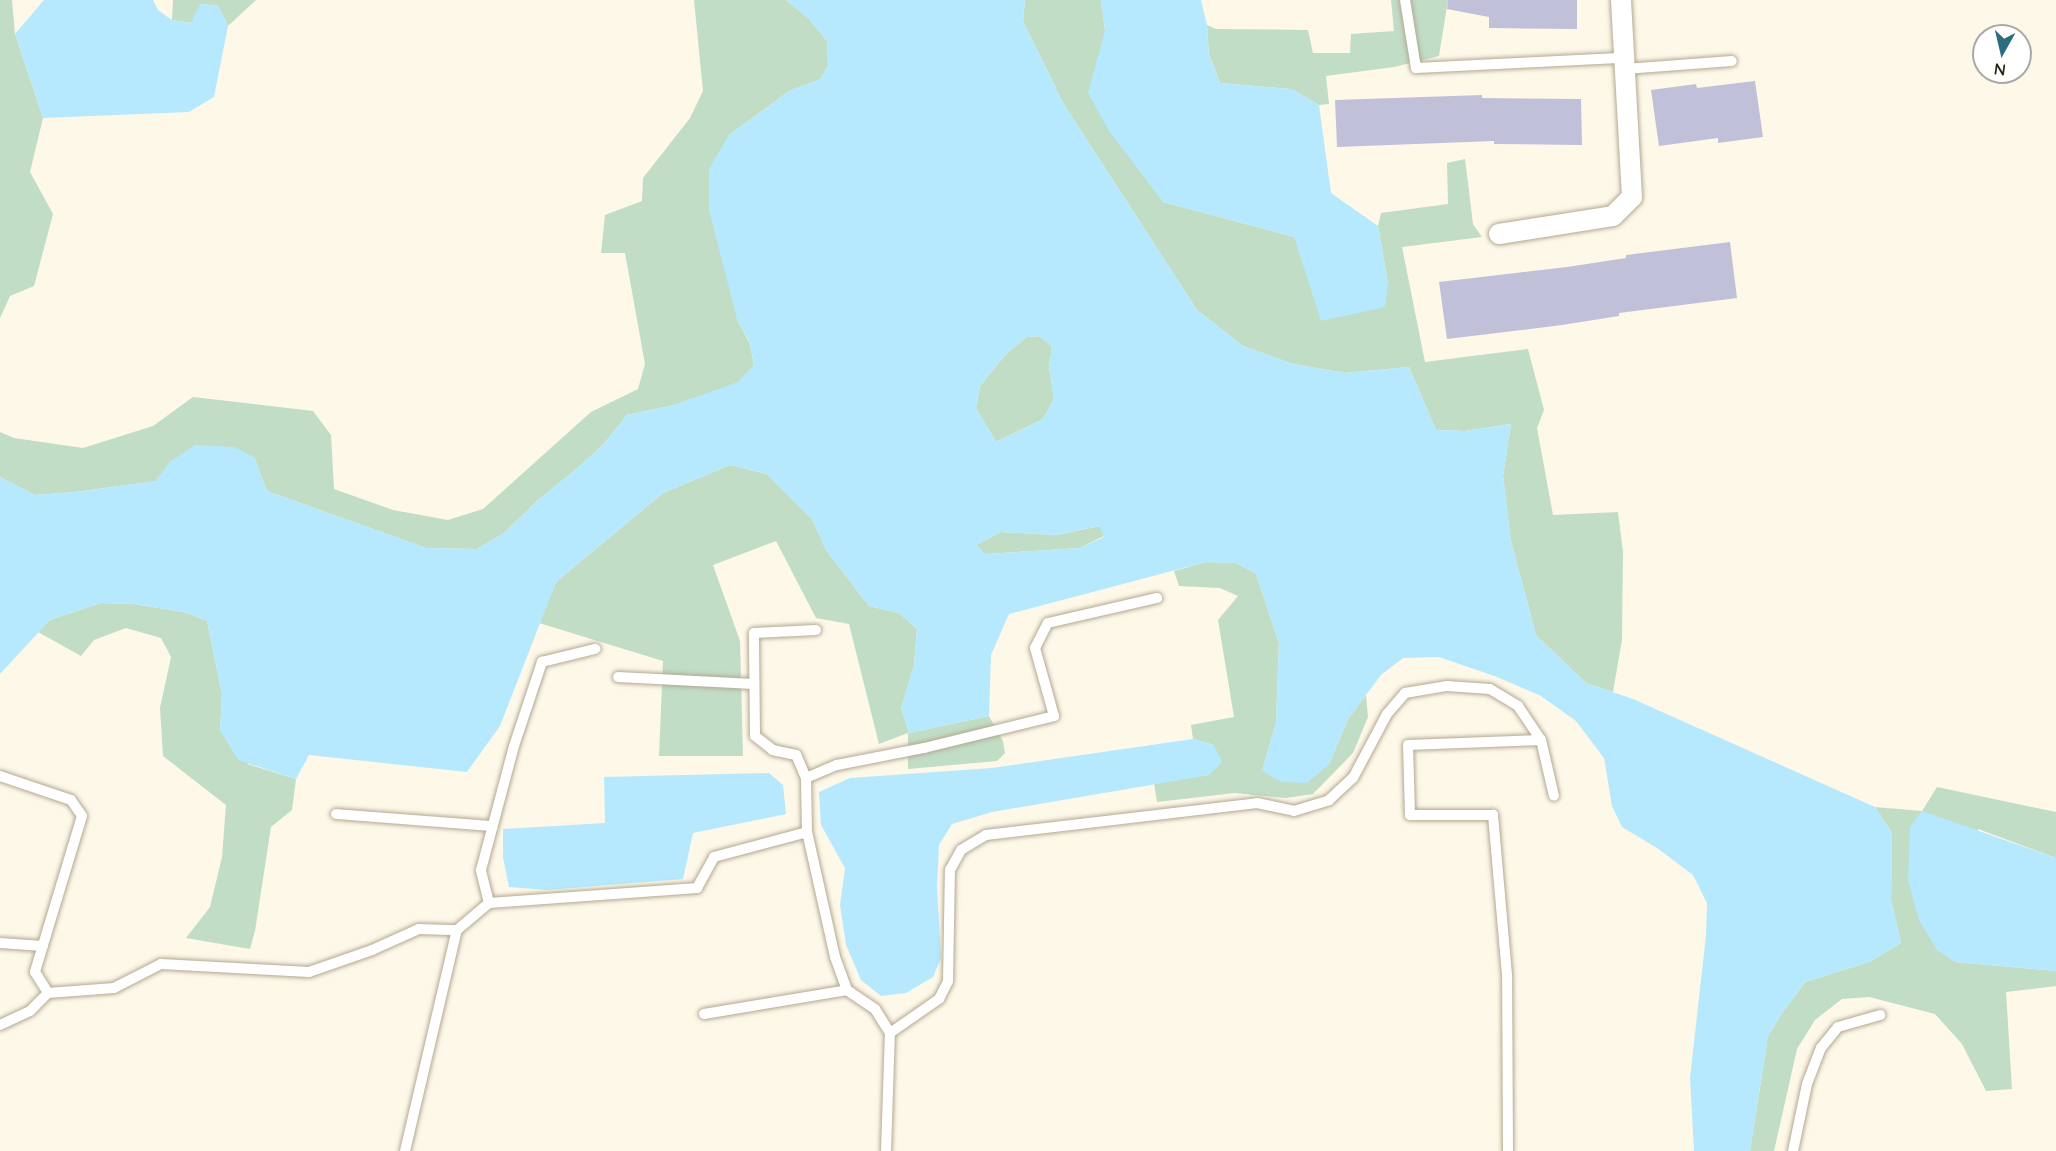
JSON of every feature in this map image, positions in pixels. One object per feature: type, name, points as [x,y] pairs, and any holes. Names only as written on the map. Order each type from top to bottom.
[{"type":"street","points":[[1499,234],[1613,216],[1632,197],[1621,0]]},
{"type":"lane","points":[[1405,0],[1416,68],[1732,61]]},
{"type":"lane","points":[[806,778],[837,765],[924,748],[1054,716],[1035,648],[1047,623],[1157,598]]},
{"type":"lane","points":[[816,630],[754,633],[755,736],[772,750],[796,755],[806,778],[807,832],[835,957],[848,990],[875,1009],[890,1034],[886,1151]]},
{"type":"lane","points":[[489,903],[481,870],[514,746],[542,662],[595,649]]},
{"type":"lane","points":[[618,677],[754,684]]},
{"type":"lane","points":[[890,1034],[939,999],[948,981],[950,870],[961,850],[986,835],[1257,803],[1294,811],[1329,800],[1353,778],[1387,714],[1405,693],[1436,688],[1490,689],[1518,706],[1541,740],[1554,796]]},
{"type":"lane","points":[[1508,1151],[1507,975],[1494,815],[1410,815],[1408,745],[1541,740]]},
{"type":"lane","points":[[0,776],[71,800],[82,816],[35,972],[48,993]]},
{"type":"lane","points":[[336,814],[493,826]]},
{"type":"lane","points":[[405,1151],[457,930],[489,903],[697,888],[714,857],[807,832]]},
{"type":"lane","points":[[0,1025],[30,1011],[48,993],[114,988],[161,964],[309,972],[372,950],[419,929],[457,930]]},
{"type":"lane","points":[[0,943],[43,946]]},
{"type":"lane","points":[[704,1014],[848,990]]},
{"type":"lane","points":[[1792,1151],[1807,1084],[1821,1048],[1838,1027],[1880,1015]]},
{"type":"green space","points":[[0,0],[12,0],[15,34],[43,118],[30,172],[53,214],[34,286],[10,296],[0,318]]},
{"type":"green space","points":[[173,0],[256,0],[228,26],[218,6],[201,4],[192,23],[172,20]]},
{"type":"green space","points":[[694,0],[786,0],[809,19],[827,41],[828,65],[821,79],[789,91],[728,136],[737,319],[750,344],[754,365],[738,383],[674,405],[627,415],[602,446],[538,500],[504,533],[477,549],[426,548],[267,491],[254,457],[171,461],[156,481],[76,492],[35,495],[0,477],[0,432],[14,438],[83,448],[153,426],[193,397],[313,411],[331,435],[334,489],[393,510],[448,520],[483,509],[591,412],[638,389],[645,364],[625,253],[601,253],[605,215],[642,201],[643,178],[690,118],[703,91]]},
{"type":"green space","points":[[1025,0],[1101,0],[1105,31],[1163,202],[1294,237],[1388,284],[1378,226],[1381,213],[1448,204],[1447,163],[1465,159],[1473,224],[1482,237],[1402,247],[1425,362],[1528,349],[1544,410],[1537,428],[1553,515],[1618,512],[1623,552],[1622,640],[1613,692],[1586,683],[1536,635],[1511,541],[1503,476],[1511,424],[1465,431],[1436,430],[1409,367],[1345,373],[1293,364],[1243,346],[1197,310],[1063,103],[1023,21]]},
{"type":"green space","points":[[1391,0],[1448,0],[1439,56],[1394,67],[1326,76],[1329,104],[1319,105],[1291,89],[1220,83],[1209,54],[1207,25],[1216,29],[1308,30],[1313,53],[1350,53],[1351,34],[1394,31]]},
{"type":"green space","points":[[1039,336],[1052,347],[1049,367],[1054,399],[1043,419],[996,442],[976,408],[980,386],[1006,354],[1027,337]]},
{"type":"green space","points":[[730,465],[767,474],[812,519],[826,550],[869,606],[899,613],[917,629],[914,666],[901,708],[909,733],[989,716],[1003,741],[1005,753],[997,761],[908,769],[908,733],[879,744],[849,624],[816,618],[776,541],[713,565],[740,641],[743,756],[659,756],[663,661],[539,623],[556,582],[663,493]]},
{"type":"green space","points":[[1100,526],[1104,536],[1080,548],[985,554],[976,545],[1001,532],[1056,535]]},
{"type":"green space","points":[[1206,562],[1236,563],[1256,574],[1279,643],[1276,723],[1262,771],[1329,764],[1348,719],[1366,695],[1368,717],[1353,753],[1313,794],[1286,798],[1235,793],[1157,802],[1154,783],[1209,775],[1214,745],[1193,739],[1191,725],[1234,717],[1218,620],[1238,596],[1220,588],[1179,586],[1174,571]]},
{"type":"green space","points":[[101,603],[133,604],[184,612],[207,621],[222,694],[220,730],[248,764],[296,779],[292,810],[271,827],[255,931],[250,949],[186,938],[210,907],[222,857],[226,805],[163,756],[160,708],[171,657],[161,638],[126,628],[94,640],[81,656],[38,632],[50,620]]},
{"type":"green space","points":[[1937,787],[2056,812],[2056,858],[1978,829],[1955,962],[2056,971],[2056,986],[2006,992],[2012,1089],[1986,1091],[1962,1044],[1935,1014],[1869,997],[1842,999],[1815,1020],[1797,1049],[1774,1151],[1750,1151],[1768,1036],[1782,1013],[1805,982],[1869,962],[1901,943],[1891,900],[1892,833],[1875,807],[1922,811]]},
{"type":"water","points":[[44,0],[153,0],[158,10],[172,20],[191,23],[200,4],[218,6],[228,26],[214,97],[189,112],[43,118],[15,34]]},
{"type":"water","points":[[786,0],[1025,0],[1023,21],[1063,103],[1197,310],[1243,346],[1293,364],[1345,373],[1409,367],[1436,430],[1465,431],[1511,424],[1503,476],[1511,541],[1536,635],[1586,683],[1633,699],[1875,807],[1892,833],[1891,900],[1901,943],[1869,962],[1805,982],[1782,1013],[1768,1036],[1750,1151],[1694,1151],[1690,1078],[1706,935],[1707,903],[1693,875],[1657,848],[1622,827],[1612,806],[1604,758],[1576,721],[1541,696],[1497,677],[1439,657],[1403,658],[1381,675],[1348,719],[1329,764],[1307,783],[1281,782],[1262,771],[1276,723],[1279,643],[1256,574],[1236,563],[1206,562],[1009,614],[991,655],[989,716],[909,733],[901,708],[914,666],[917,629],[899,613],[869,606],[826,550],[812,519],[767,474],[730,465],[663,493],[556,582],[500,726],[467,772],[309,755],[296,779],[238,760],[220,730],[222,694],[207,621],[184,612],[133,604],[101,603],[50,620],[0,674],[0,477],[35,495],[76,492],[155,481],[171,461],[195,445],[234,447],[254,457],[267,491],[426,548],[477,549],[504,533],[538,500],[602,446],[627,415],[674,405],[738,382],[754,365],[750,343],[737,319],[709,210],[709,169],[728,136],[789,91],[821,79],[828,65],[827,41],[809,19]],"holes":[[[1039,336],[1052,347],[1049,367],[1054,399],[1043,419],[996,442],[976,408],[980,386],[1006,354],[1027,337]],[[1099,526],[1104,537],[1080,548],[985,554],[976,545],[1001,532],[1056,535]]]},
{"type":"water","points":[[1101,0],[1201,0],[1207,25],[1209,54],[1220,83],[1291,89],[1319,105],[1331,193],[1378,226],[1388,284],[1385,307],[1321,321],[1294,237],[1163,202],[1109,131],[1088,93],[1105,31]]},
{"type":"water","points":[[1193,739],[1214,745],[1222,762],[1209,775],[992,812],[952,824],[939,845],[937,888],[941,958],[933,977],[906,993],[881,996],[861,980],[846,945],[840,905],[845,868],[821,825],[819,792],[850,778],[992,768]]},
{"type":"water","points":[[769,773],[783,785],[786,814],[693,833],[683,879],[547,890],[509,887],[503,858],[503,829],[605,823],[604,777]]},
{"type":"water","points":[[1922,811],[2056,858],[2056,971],[1955,962],[1937,950],[1919,920],[1908,880],[1910,827]]},
{"type":"building","points":[[1448,0],[1577,0],[1577,29],[1489,28],[1489,17],[1447,9]]},
{"type":"building","points":[[1755,81],[1763,137],[1718,143],[1718,138],[1659,146],[1651,90],[1696,84],[1697,88]]},
{"type":"building","points":[[1482,95],[1482,98],[1581,99],[1582,145],[1494,144],[1494,141],[1337,147],[1335,100]]},
{"type":"building","points":[[1730,242],[1737,298],[1619,313],[1619,316],[1562,325],[1447,339],[1439,282],[1567,267],[1626,258],[1626,255]]}]
